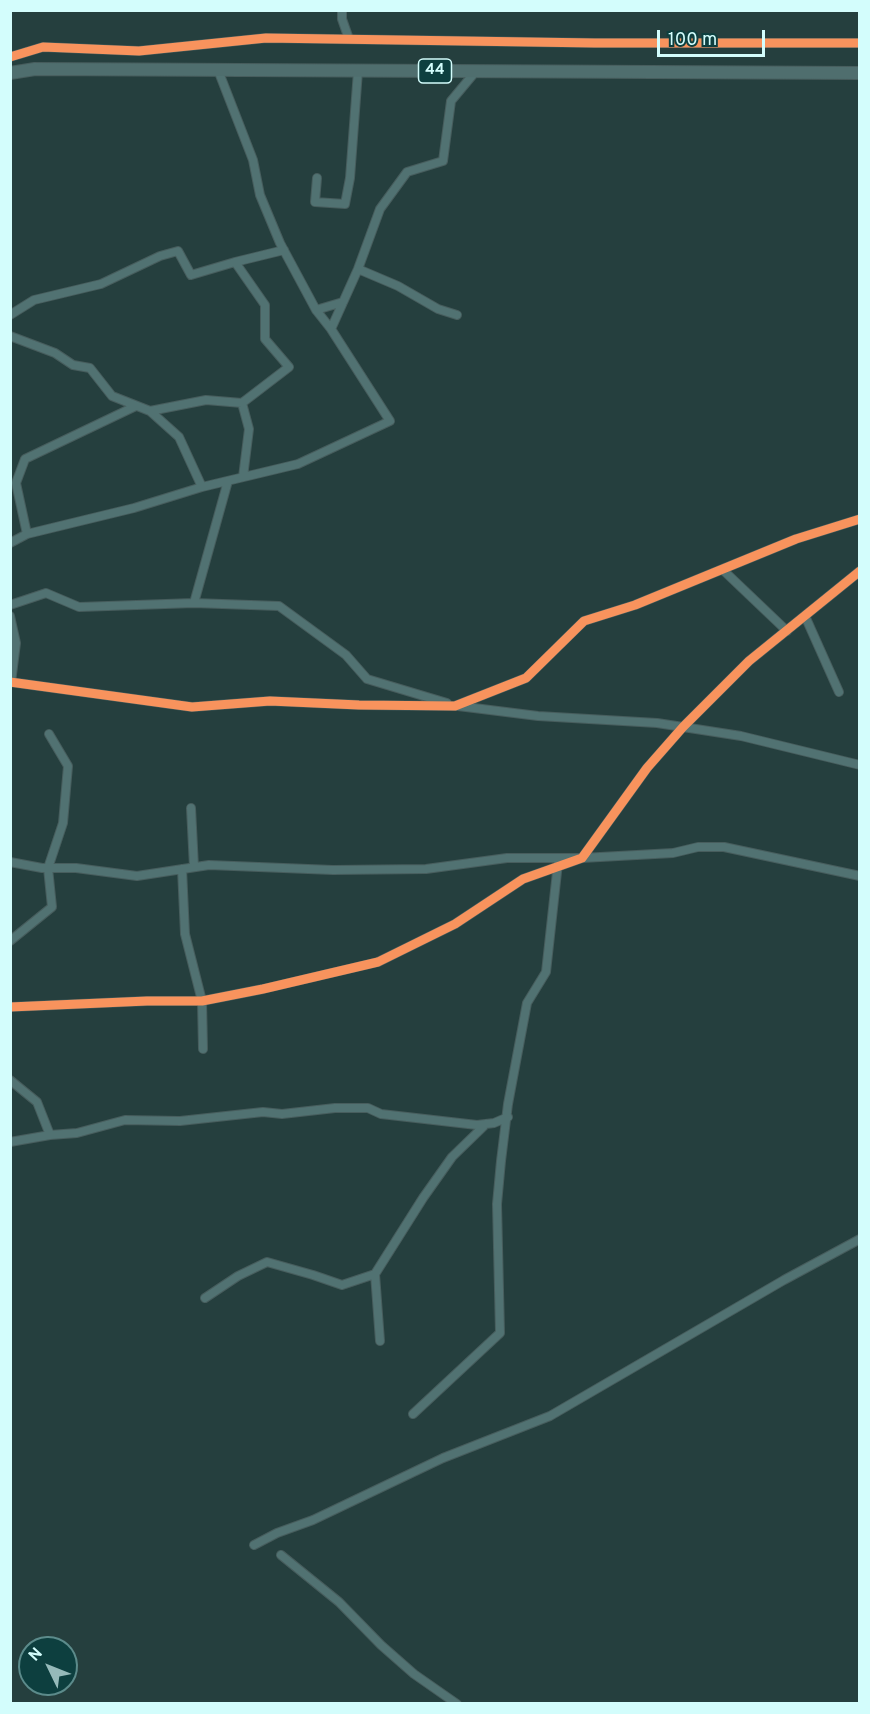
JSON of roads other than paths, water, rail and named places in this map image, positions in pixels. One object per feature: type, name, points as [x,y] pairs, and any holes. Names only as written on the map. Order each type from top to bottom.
[{"type":"main road","name":"44","points":[[10,73],[34,69],[860,73]]},
{"type":"street","points":[[342,10],[342,19],[349,39]]},
{"type":"street","name":"44","points":[[10,57],[44,47],[139,51],[266,38],[595,43],[860,43]]},
{"type":"street","points":[[10,543],[27,534],[298,464],[390,421],[331,329],[316,310],[284,250],[260,195],[253,160],[218,70]]},
{"type":"street","points":[[316,178],[315,202],[345,204],[350,178],[358,71]]},
{"type":"street","points":[[331,329],[358,269],[380,209],[407,172],[443,161],[451,101],[476,71]]},
{"type":"street","points":[[10,315],[34,300],[100,284],[160,256],[178,251],[191,275],[284,250]]},
{"type":"street","points":[[150,411],[206,400],[242,404],[289,367],[265,339],[265,305],[236,262]]},
{"type":"street","points":[[358,269],[398,286],[438,309],[457,315]]},
{"type":"street","points":[[316,310],[343,302]]},
{"type":"street","points":[[10,336],[55,353],[73,365],[90,368],[112,396],[150,411],[179,437],[202,487]]},
{"type":"street","points":[[242,404],[249,429],[243,477]]},
{"type":"street","points":[[27,534],[16,483],[25,459],[136,406]]},
{"type":"street","points":[[194,603],[228,481]]},
{"type":"street","points":[[10,605],[46,593],[79,607],[194,603],[279,606],[346,655],[367,679],[455,706],[526,678],[584,621],[635,605],[796,539],[860,519]]},
{"type":"street","points":[[723,570],[787,631]]},
{"type":"street","points":[[582,858],[647,768],[683,727],[749,661],[860,571]]},
{"type":"street","points":[[10,616],[16,643],[11,682],[192,707],[270,701],[455,706],[538,716],[657,723],[741,736],[860,765]]},
{"type":"street","points":[[805,616],[839,692]]},
{"type":"street","points":[[10,941],[52,908],[48,868],[63,823],[68,766],[49,734]]},
{"type":"street","points":[[191,808],[194,867]]},
{"type":"street","points":[[10,1007],[202,1001],[378,962],[455,924],[523,879],[558,863],[582,858],[673,853],[698,847],[724,848],[860,876]]},
{"type":"street","points":[[10,862],[136,876],[209,865],[333,870],[426,869],[507,858],[558,863]]},
{"type":"street","points":[[414,1414],[500,1333],[496,1204],[508,1104],[527,1002],[546,972],[558,863]]},
{"type":"street","points":[[182,869],[185,934],[202,1001],[203,1049]]},
{"type":"street","points":[[10,1080],[38,1102],[50,1135]]},
{"type":"street","points":[[10,1142],[76,1132],[125,1120],[180,1121],[263,1112],[282,1114],[335,1108],[368,1108],[381,1114],[477,1125],[508,1117]]},
{"type":"street","points":[[380,1341],[375,1274],[446,1166],[486,1124]]},
{"type":"street","points":[[254,1545],[443,1458],[550,1416],[784,1280],[860,1239]]},
{"type":"street","points":[[205,1298],[238,1276],[267,1262],[342,1285],[375,1274]]},
{"type":"street","points":[[281,1555],[339,1602],[381,1645],[414,1674],[457,1704]]}]
